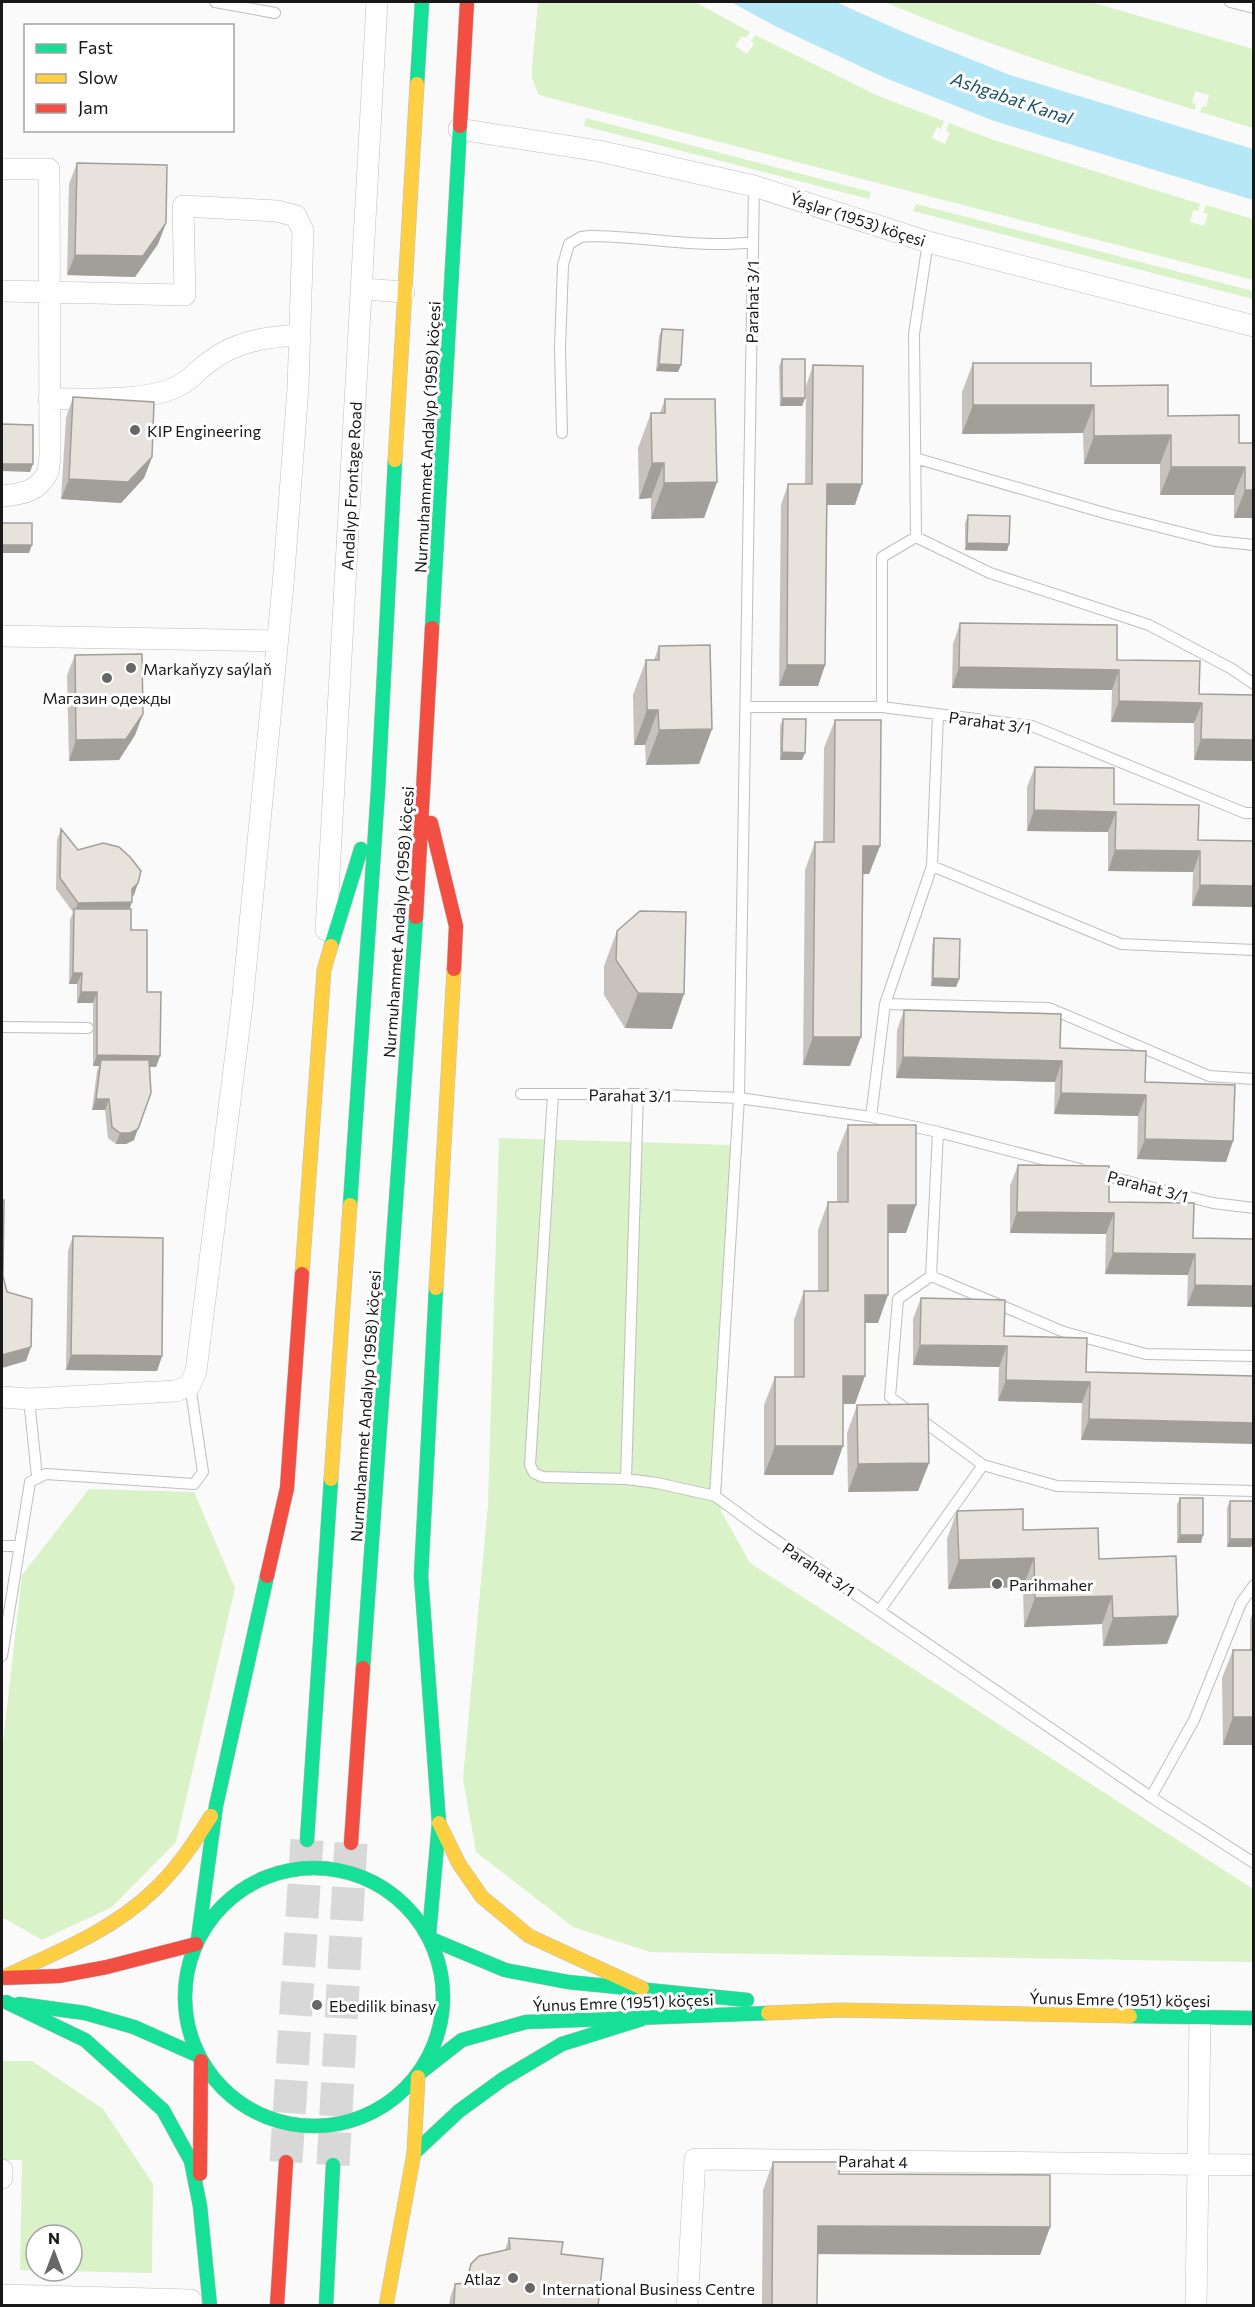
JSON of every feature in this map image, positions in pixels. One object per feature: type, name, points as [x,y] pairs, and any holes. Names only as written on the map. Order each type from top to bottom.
[{"type":"main road","name":"Nurmuhammet Andalyp (1958) köçesi","points":[[308,1840],[378,790],[404,292],[422,2]]},
{"type":"main road","name":"Nurmuhammet Andalyp (1958) köçesi","points":[[351,1843],[413,962],[467,2]]},
{"type":"main road","points":[[197,1941],[216,1806],[287,1488],[324,970],[378,790]]},
{"type":"main road","points":[[423,791],[456,926],[421,1576],[439,1823],[430,1937]]},
{"type":"main road","points":[[2,1978],[103,1929],[143,1901],[189,1850],[216,1806]]},
{"type":"main road","points":[[439,1823],[459,1864],[482,1898],[521,1930],[529,1936],[642,1988]]},
{"type":"main road","points":[[200,2303],[200,2058],[190,2036],[185,2009],[185,1981],[189,1960],[197,1941],[220,1907],[253,1883],[291,1869],[332,1868],[371,1880],[404,1903],[430,1937],[440,1963],[445,1993],[442,2023],[433,2051],[419,2075],[414,2152],[386,2306]]},
{"type":"main road","name":"Ýunus Emre (1951) köçesi","points":[[430,1937],[505,1970],[568,1982],[841,2010]]},
{"type":"main road","points":[[2,1978],[59,1977],[107,1967],[197,1941]]},
{"type":"main road","points":[[4,2002],[86,2013],[134,2027],[200,2058]]},
{"type":"main road","points":[[4,2002],[86,2040],[163,2110],[191,2161],[200,2206]]},
{"type":"main road","name":"Ýunus Emre (1951) köçesi","points":[[200,2058],[227,2094],[236,2100],[263,2117],[304,2127],[347,2123],[386,2106],[462,2040],[526,2022],[841,2010],[1254,2018]]},
{"type":"main road","points":[[414,2152],[459,2111],[503,2079],[562,2044],[642,2019]]},
{"type":"main road","points":[[277,2306],[286,2162]]},
{"type":"main road","points":[[326,2306],[333,2165]]},
{"type":"street","name":"Andalyp Frontage Road","points":[[324,970],[377,2]]},
{"type":"street","name":"Ýaşlar (1953) köçesi","points":[[459,129],[599,152],[754,186],[928,242],[1254,326]]},
{"type":"street","points":[[2,169],[49,170],[50,293],[50,457],[48,472],[32,490],[2,496]]},
{"type":"street","points":[[2,291],[185,295],[183,206],[277,211],[296,216],[303,231],[297,400],[278,641],[242,1005],[196,1371],[190,1385],[176,1391],[28,1399],[2,1397]]},
{"type":"street","points":[[363,289],[404,292]]},
{"type":"street","points":[[49,399],[146,396],[180,385],[209,361],[230,348],[261,338],[299,335]]},
{"type":"street","points":[[2,636],[278,641]]},
{"type":"street","points":[[1196,2306],[1200,2017]]},
{"type":"street","name":"Parahat 4","points":[[687,2306],[695,2159],[1198,2164]]},
{"type":"street","points":[[1198,2164],[1254,2165]]},
{"type":"street","points":[[2,2170],[2,2178]]},
{"type":"street","points":[[2,2295],[200,2303]]},
{"type":"lane","points":[[215,2],[275,13]]},
{"type":"lane","points":[[1230,2],[1254,8]]},
{"type":"lane","name":"Parahat 3/1","points":[[754,186],[739,1098],[716,1496],[760,1529],[1151,1797],[1254,1863]]},
{"type":"lane","points":[[562,434],[560,348],[563,265],[569,244],[581,237],[696,245],[753,242]]},
{"type":"lane","points":[[916,537],[914,334],[928,242]]},
{"type":"lane","points":[[915,458],[1108,514],[1215,541],[1254,544]]},
{"type":"lane","points":[[916,537],[990,573],[1149,625],[1232,669],[1254,684]]},
{"type":"lane","points":[[882,706],[882,557],[916,537]]},
{"type":"lane","name":"Parahat 3/1","points":[[747,706],[882,706],[1032,726],[1245,813],[1254,813]]},
{"type":"lane","points":[[871,1117],[885,1004],[932,866],[938,714]]},
{"type":"lane","points":[[932,866],[1120,944],[1254,950]]},
{"type":"lane","points":[[885,1004],[1049,1008],[1209,1076],[1254,1079]]},
{"type":"lane","points":[[2,1027],[88,1028]]},
{"type":"lane","name":"Parahat 3/1","points":[[521,1094],[638,1094],[739,1098],[871,1117],[1213,1203],[1254,1208]]},
{"type":"lane","points":[[553,1094],[530,1465],[534,1473],[543,1477],[626,1479],[691,1489],[716,1496]]},
{"type":"lane","points":[[626,1479],[638,1094]]},
{"type":"lane","points":[[931,1276],[938,1132]]},
{"type":"lane","points":[[931,1276],[1064,1332],[1146,1354],[1254,1356]]},
{"type":"lane","points":[[931,1276],[898,1299],[890,1397],[983,1465],[1057,1486],[1254,1491]]},
{"type":"lane","points":[[2,1656],[30,1482],[46,1474],[194,1484],[203,1472],[190,1385]]},
{"type":"lane","points":[[28,1399],[37,1477]]},
{"type":"lane","points":[[880,1610],[983,1465]]},
{"type":"lane","points":[[2,1546],[20,1546]]},
{"type":"lane","points":[[1151,1797],[1194,1720],[1241,1603],[1254,1585]]},
{"type":"green space","points":[[538,2],[695,2],[750,32],[746,38],[742,36],[735,46],[747,54],[754,44],[751,41],[755,35],[876,95],[944,121],[941,129],[937,127],[932,138],[945,144],[950,133],[946,131],[949,123],[991,139],[1200,204],[1198,211],[1193,210],[1190,222],[1204,226],[1208,214],[1203,213],[1206,205],[1253,219],[1253,280],[542,96],[538,94],[532,78]]},
{"type":"green space","points":[[885,2],[1091,2],[1253,49],[1253,128],[1200,112],[1202,106],[1206,107],[1209,95],[1195,91],[1192,103],[1196,104],[1195,110],[1038,60],[961,33]]},
{"type":"green space","points":[[586,118],[871,192],[869,199],[584,126]]},
{"type":"green space","points":[[916,204],[1253,291],[1253,299],[913,211]]},
{"type":"green space","points":[[499,1138],[732,1145],[721,1511],[750,1563],[1253,1889],[1253,1962],[650,1952],[573,1927],[476,1852],[463,1779],[488,1504]]},
{"type":"green space","points":[[89,1489],[194,1492],[235,1588],[176,1842],[112,1907],[42,1940],[2,1917],[2,1751],[22,1575]]},
{"type":"green space","points":[[2,2061],[32,2061],[103,2109],[153,2184],[152,2273],[84,2271],[84,2223],[24,2223],[24,2270],[20,2270],[22,2160],[2,2160]]},
{"type":"water","name":"Ashgabat Kanal","points":[[731,2],[836,2],[1010,75],[1253,149],[1253,200],[994,121],[883,77],[779,28]]},
{"type":"building","points":[[77,163],[167,165],[166,223],[143,256],[75,255]]},
{"type":"building","points":[[662,329],[683,330],[681,365],[659,364]]},
{"type":"building","points":[[782,359],[805,359],[805,398],[782,398]]},
{"type":"building","points":[[973,363],[1091,363],[1091,386],[1168,385],[1168,416],[1239,415],[1239,443],[1254,443],[1254,490],[1245,490],[1245,467],[1171,467],[1171,435],[1094,436],[1094,405],[973,405]]},
{"type":"building","points":[[813,365],[863,366],[862,484],[827,484],[825,665],[787,665],[788,484],[812,484]]},
{"type":"building","points":[[73,397],[154,402],[152,457],[128,482],[69,479]]},
{"type":"building","points":[[665,399],[715,399],[717,482],[664,483],[664,463],[652,463],[651,413],[665,413]]},
{"type":"building","points":[[2,424],[33,425],[33,464],[2,464]]},
{"type":"building","points":[[968,515],[1010,516],[1009,544],[967,543]]},
{"type":"building","points":[[2,523],[32,523],[32,545],[2,545]]},
{"type":"building","points":[[960,623],[1117,625],[1117,660],[1200,661],[1199,694],[1254,695],[1254,740],[1201,739],[1202,703],[1119,701],[1119,670],[959,667]]},
{"type":"building","points":[[710,645],[712,729],[659,730],[658,710],[647,710],[646,660],[659,660],[659,646]]},
{"type":"building","points":[[142,654],[143,714],[126,739],[76,740],[75,655]]},
{"type":"building","points":[[783,719],[806,719],[805,753],[782,752]]},
{"type":"building","points":[[835,720],[881,720],[880,846],[863,846],[861,1037],[813,1037],[815,842],[834,842]]},
{"type":"building","points":[[1035,767],[1114,768],[1114,804],[1199,805],[1198,840],[1254,841],[1254,886],[1200,885],[1200,851],[1115,850],[1116,812],[1034,810]]},
{"type":"building","points":[[61,829],[78,850],[103,843],[119,847],[130,857],[141,871],[138,883],[132,889],[132,902],[78,903],[60,878]]},
{"type":"building","points":[[74,909],[131,909],[131,930],[147,930],[147,992],[161,992],[160,1056],[97,1055],[97,992],[81,992],[82,973],[73,973]]},
{"type":"building","points":[[640,911],[686,912],[684,994],[638,993],[616,960],[617,931]]},
{"type":"building","points":[[934,938],[960,939],[959,979],[933,978]]},
{"type":"building","points":[[904,1010],[1061,1014],[1060,1048],[1146,1051],[1145,1082],[1235,1085],[1233,1141],[1145,1139],[1146,1095],[1061,1093],[1062,1061],[903,1057]]},
{"type":"building","points":[[101,1060],[149,1060],[151,1093],[138,1129],[130,1133],[120,1133],[112,1127],[109,1099],[96,1099]]},
{"type":"building","points":[[848,1125],[916,1125],[916,1205],[888,1205],[888,1295],[865,1295],[865,1376],[843,1376],[843,1446],[775,1446],[775,1377],[804,1377],[804,1291],[828,1291],[828,1202],[848,1202]]},
{"type":"building","points":[[1018,1165],[1109,1166],[1109,1202],[1194,1203],[1193,1238],[1254,1239],[1254,1286],[1195,1285],[1195,1254],[1113,1253],[1114,1213],[1017,1212]]},
{"type":"building","points":[[2,1200],[4,1200],[3,1276],[7,1292],[32,1299],[31,1347],[2,1355]]},
{"type":"building","points":[[73,1236],[163,1238],[162,1356],[71,1355]]},
{"type":"building","points":[[921,1298],[1005,1300],[1004,1336],[1087,1338],[1086,1372],[1254,1376],[1254,1423],[1089,1419],[1090,1382],[1006,1380],[1007,1346],[920,1345]]},
{"type":"building","points":[[928,1404],[929,1463],[858,1464],[857,1405]]},
{"type":"building","points":[[1180,1498],[1203,1498],[1203,1535],[1180,1535]]},
{"type":"building","points":[[1230,1501],[1254,1501],[1254,1539],[1230,1539]]},
{"type":"building","points":[[1023,1509],[1023,1530],[1098,1528],[1099,1559],[1176,1556],[1178,1616],[1113,1618],[1112,1596],[1035,1598],[1034,1558],[959,1560],[957,1511]]},
{"type":"building","points":[[1233,1650],[1254,1650],[1254,1717],[1233,1717]]},
{"type":"building","points":[[773,2162],[839,2162],[839,2174],[1050,2175],[1050,2227],[818,2226],[817,2306],[772,2306]]},
{"type":"building","name":"International Business Centre","points":[[509,2238],[563,2242],[561,2254],[603,2259],[598,2306],[454,2306],[455,2284],[466,2283],[471,2264],[479,2256],[510,2249]]},
{"type":"tunnel","points":[[286,2162],[307,1840]]},
{"type":"tunnel","points":[[333,2165],[351,1843]]},
{"type":"traffic: fast","points":[[417,84],[422,2]]},
{"type":"traffic: fast","points":[[432,628],[460,126]]},
{"type":"traffic: fast","points":[[350,1205],[378,790],[395,460]]},
{"type":"traffic: fast","points":[[331,946],[361,849]]},
{"type":"traffic: fast","points":[[363,1668],[416,917]]},
{"type":"traffic: fast","points":[[429,1935],[439,1823],[421,1576],[436,1288]]},
{"type":"traffic: fast","points":[[307,1840],[331,1479]]},
{"type":"traffic: fast","points":[[198,1939],[216,1806],[267,1576]]},
{"type":"traffic: fast","points":[[301,1868],[327,1868],[364,1877],[386,1889],[414,1915],[434,1947],[441,1972],[443,1997],[441,2022],[434,2047],[422,2069],[396,2097],[364,2117],[352,2121],[327,2126],[301,2126],[264,2117],[242,2105],[214,2079],[194,2047],[190,2035],[185,2010],[185,1984],[194,1947],[206,1925],[232,1897],[264,1877],[276,1873],[301,1868]]},
{"type":"traffic: fast","points":[[431,1939],[505,1970],[568,1982],[747,2000]]},
{"type":"traffic: fast","points":[[6,2002],[85,2040],[163,2110],[191,2161],[200,2206],[210,2306]]},
{"type":"traffic: fast","points":[[19,2004],[85,2013],[134,2027],[199,2056]]},
{"type":"traffic: fast","points":[[421,2072],[462,2040],[526,2022],[768,2013]]},
{"type":"traffic: fast","points":[[1130,2016],[1254,2018]]},
{"type":"traffic: fast","points":[[414,2153],[459,2111],[503,2079],[562,2044],[642,2019]]},
{"type":"traffic: fast","points":[[326,2306],[333,2165]]},
{"type":"traffic: slow","points":[[395,460],[417,84]]},
{"type":"traffic: slow","points":[[302,1274],[324,970],[331,946]]},
{"type":"traffic: slow","points":[[436,1288],[454,969]]},
{"type":"traffic: slow","points":[[331,1479],[350,1205]]},
{"type":"traffic: slow","points":[[2,1978],[81,1941],[136,1906],[161,1884],[177,1865],[211,1816]]},
{"type":"traffic: slow","points":[[439,1823],[459,1864],[482,1897],[529,1936],[642,1988]]},
{"type":"traffic: slow","points":[[768,2013],[841,2010],[1130,2016]]},
{"type":"traffic: slow","points":[[386,2306],[414,2153],[418,2077]]},
{"type":"traffic: jam","points":[[460,126],[467,2]]},
{"type":"traffic: jam","points":[[416,917],[432,628]]},
{"type":"traffic: jam","points":[[431,823],[456,926],[454,969]]},
{"type":"traffic: jam","points":[[267,1576],[287,1488],[302,1274]]},
{"type":"traffic: jam","points":[[351,1843],[363,1668]]},
{"type":"traffic: jam","points":[[2,1978],[59,1976],[107,1967],[196,1944]]},
{"type":"traffic: jam","points":[[200,2174],[201,2061]]},
{"type":"traffic: jam","points":[[277,2306],[286,2162]]},
{"type":"place","name":"KIP Engineering","points":[[135,430]]},
{"type":"place","name":"Markaňyzy saýlaň","points":[[131,668]]},
{"type":"place","name":"Магазин одежды","points":[[107,678]]},
{"type":"place","name":"Parihmaher","points":[[997,1584]]},
{"type":"place","name":"Ebedilik binasy","points":[[317,2005]]},
{"type":"place","name":"Atlaz","points":[[513,2278]]},
{"type":"place","name":"International Business Centre","points":[[530,2288]]}]
